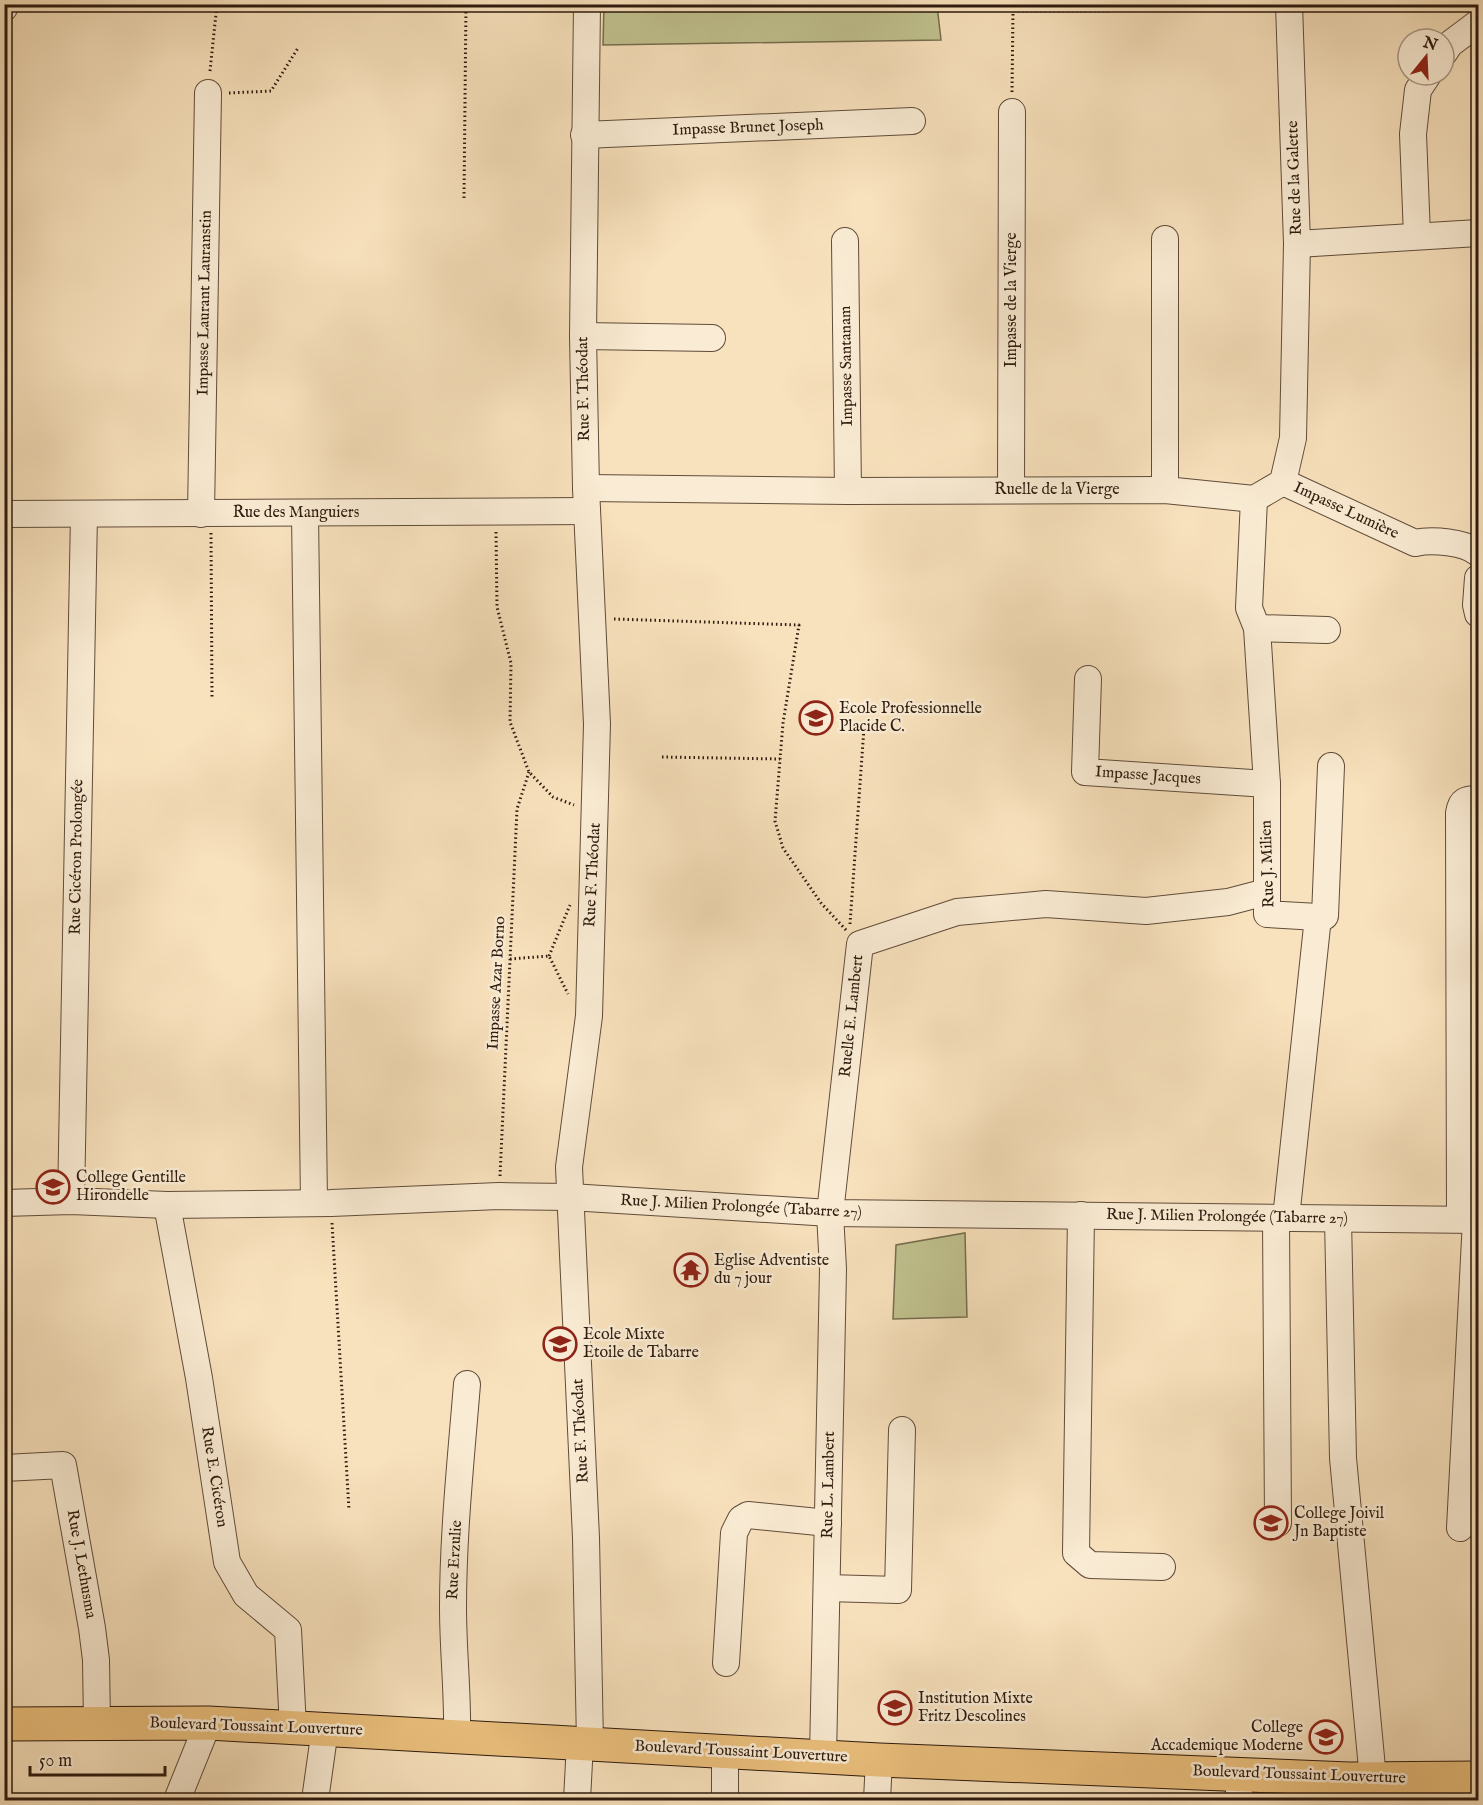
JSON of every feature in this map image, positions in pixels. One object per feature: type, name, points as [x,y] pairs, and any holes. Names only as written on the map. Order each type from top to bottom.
[{"type":"main road","name":"Boulevard Toussaint Louverture","points":[[4,1724],[208,1723],[325,1729],[824,1756],[1239,1788],[1363,1778],[1477,1786]]},
{"type":"street","name":"Rue F. Théodat","points":[[577,1800],[585,1744],[586,1538],[569,1167],[588,1016],[597,724],[587,500],[583,336],[587,4]]},
{"type":"street","name":"Rue de la Galette","points":[[1289,4],[1297,244],[1479,233]]},
{"type":"street","points":[[1456,40],[1479,23]]},
{"type":"street","points":[[1417,236],[1413,134],[1420,87]]},
{"type":"street","name":"Impasse Laurant Lauranstin","points":[[206,514],[208,93]]},
{"type":"street","name":"Impasse de la Vierge","points":[[1011,489],[1012,112]]},
{"type":"street","name":"Impasse Brunet Joseph","points":[[584,135],[912,121]]},
{"type":"street","points":[[1165,490],[1166,239]]},
{"type":"street","name":"Impasse Santanam","points":[[845,242],[848,491]]},
{"type":"street","points":[[1254,499],[1283,482],[1293,438],[1297,244]]},
{"type":"street","points":[[583,336],[712,338]]},
{"type":"street","name":"Impasse Lumière","points":[[1283,482],[1415,543],[1427,541],[1443,543],[1473,548],[1479,553]]},
{"type":"street","name":"Ruelle de la Vierge","points":[[587,500],[848,491],[1011,489],[1165,490],[1254,499]]},
{"type":"street","name":"Rue J. Milien","points":[[1254,499],[1249,608],[1257,628],[1267,784],[1267,914],[1318,916]]},
{"type":"street","name":"Rue des Manguiers","points":[[4,514],[495,512],[587,500]]},
{"type":"street","points":[[305,513],[323,1203]]},
{"type":"street","name":"Rue Cicéron Prolongée","points":[[71,1201],[84,514]]},
{"type":"street","points":[[1479,578],[1476,605],[1479,614]]},
{"type":"street","points":[[1257,628],[1327,630]]},
{"type":"street","name":"Impasse Jacques","points":[[1088,679],[1085,772],[1267,784]]},
{"type":"street","points":[[1278,1523],[1281,1218],[1318,916],[1325,916],[1331,766]]},
{"type":"street","points":[[1460,1528],[1472,1220],[1469,806]]},
{"type":"street","name":"Ruelle E. Lambert","points":[[830,1213],[860,944],[957,912],[1046,904],[1146,911],[1228,902],[1266,892]]},
{"type":"street","name":"Rue J. Milien Prolongée (Tabarre 27)","points":[[4,1203],[71,1201],[168,1205],[323,1203],[499,1196],[570,1197],[830,1213],[1472,1220]]},
{"type":"street","name":"Rue E. Cicéron","points":[[168,1205],[199,1378],[227,1562],[246,1595],[288,1630],[293,1728]]},
{"type":"street","name":"Rue L. Lambert","points":[[824,1756],[833,1269],[830,1213]]},
{"type":"street","points":[[1081,1215],[1076,1553],[1090,1565],[1162,1566]]},
{"type":"street","points":[[1338,1219],[1343,1458],[1363,1778]]},
{"type":"street","name":"Rue Erzulie","points":[[457,1736],[458,1690],[453,1609],[467,1384]]},
{"type":"street","points":[[827,1588],[898,1590],[902,1430]]},
{"type":"street","name":"Rue J. Lethusma","points":[[4,1468],[63,1465],[92,1628],[96,1660],[97,1723]]},
{"type":"street","points":[[726,1663],[734,1533],[741,1519],[748,1515],[828,1523]]},
{"type":"street","points":[[177,1800],[208,1723]]},
{"type":"street","points":[[315,1800],[325,1729]]},
{"type":"street","points":[[724,1800],[725,1751]]},
{"type":"street","points":[[878,1800],[879,1760]]},
{"type":"path","points":[[217,4],[208,93],[271,91],[298,48]]},
{"type":"path","points":[[464,198],[466,4]]},
{"type":"path","points":[[1012,112],[1013,11],[1110,11]]},
{"type":"path","points":[[495,512],[497,607],[512,663],[510,722],[529,772],[553,797],[596,811]]},
{"type":"path","points":[[206,514],[212,697]]},
{"type":"path","points":[[592,618],[799,625],[783,723],[775,821],[783,849],[821,903],[849,933],[864,728]]},
{"type":"path","points":[[662,757],[780,759]]},
{"type":"path","name":"Impasse Azar Borno","points":[[499,1196],[517,809],[529,772]]},
{"type":"path","points":[[588,1016],[566,992],[549,956],[566,909],[591,885]]},
{"type":"path","points":[[510,959],[549,956]]},
{"type":"path","points":[[323,1203],[349,1510]]},
{"type":"green space","points":[[604,4],[937,5],[941,40],[603,45]]},
{"type":"green space","points":[[965,1233],[967,1317],[893,1319],[896,1245]]},
{"type":"place","name":"Ecole Professionnelle Placide C.","points":[[816,718]]},
{"type":"place","name":"College Gentille Hirondelle","points":[[53,1187]]},
{"type":"place","name":"Eglise Adventiste du 7 jour","points":[[691,1270]]},
{"type":"place","name":"Ecole Mixte Etoile de Tabarre","points":[[560,1344]]},
{"type":"place","name":"College Joivil Jn Baptiste","points":[[1271,1523]]},
{"type":"place","name":"Institution Mixte Fritz Descolines","points":[[895,1708]]},
{"type":"place","name":"College Accademique Moderne","points":[[1326,1737]]}]
